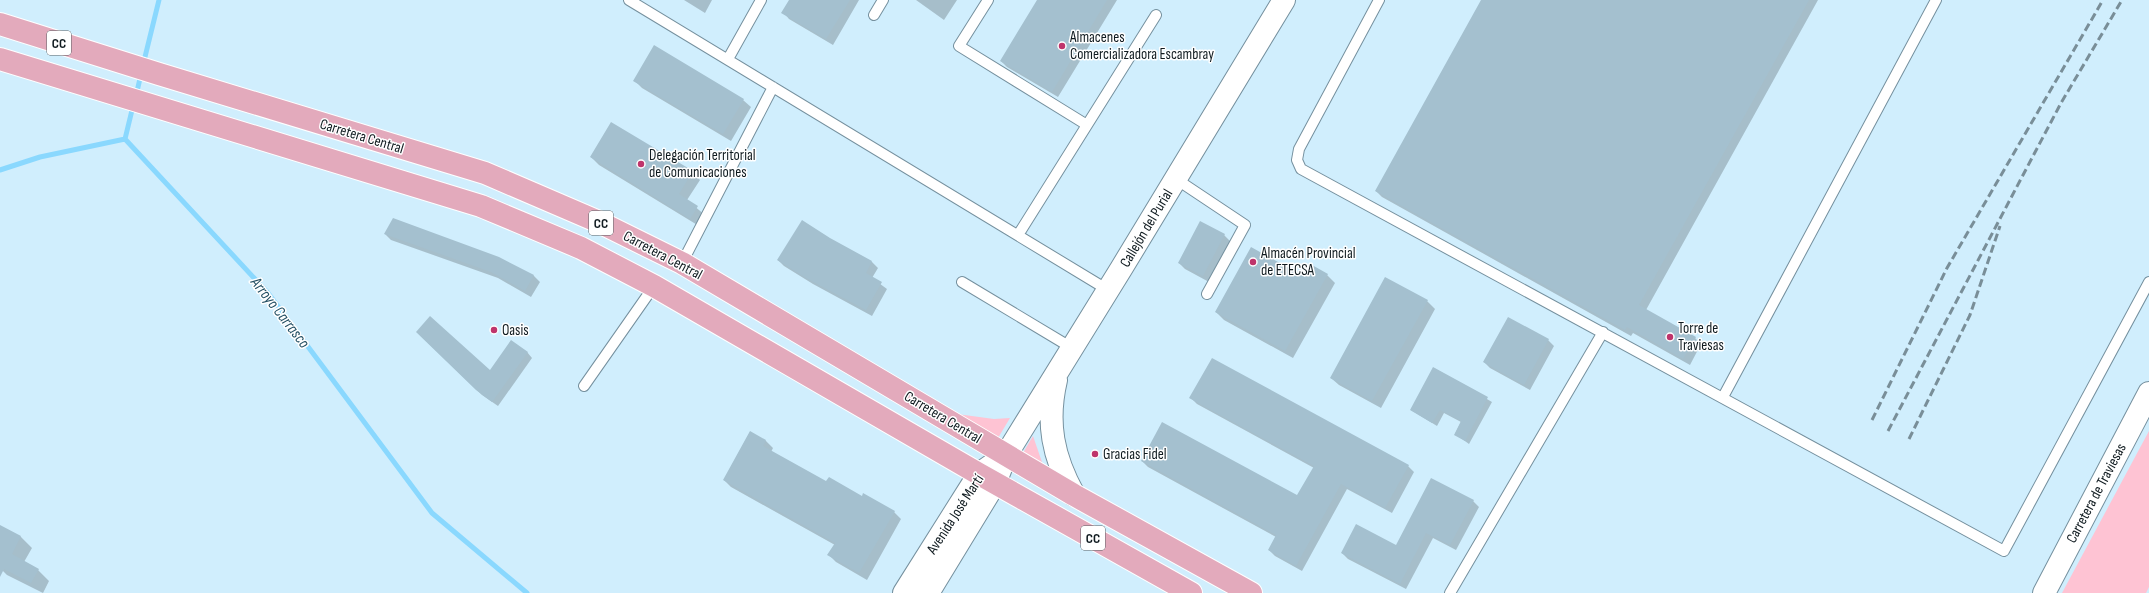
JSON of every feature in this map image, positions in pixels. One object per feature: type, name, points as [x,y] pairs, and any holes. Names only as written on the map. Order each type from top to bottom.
[{"type":"main road","name":"Carretera Central","points":[[0,24],[118,62],[485,173],[599,222],[682,263],[1074,495],[1251,593]]},
{"type":"main road","name":"Carretera Central","points":[[0,59],[481,206],[581,248],[654,286],[987,479],[1191,593]]},
{"type":"main road","points":[[654,286],[682,263]]},
{"type":"street","name":"Callejón del Purial","points":[[1006,455],[1284,0]]},
{"type":"street","points":[[1059,369],[1052,399],[1052,435],[1061,471],[1074,495]]},
{"type":"street","name":"Carretera de Traviesas","points":[[2044,593],[2149,393]]},
{"type":"street","name":"Avenida José Martí","points":[[904,593],[1006,455]]},
{"type":"street","name":"Avenida José Martí","points":[[928,593],[987,479]]},
{"type":"lane","points":[[629,0],[1108,290]]},
{"type":"lane","points":[[728,59],[761,0]]},
{"type":"lane","points":[[874,15],[883,0]]},
{"type":"lane","points":[[988,0],[959,46],[1087,125]]},
{"type":"lane","points":[[1379,0],[1299,149],[1298,160],[1301,169],[2004,551],[2149,282]]},
{"type":"lane","points":[[1723,397],[1936,0]]},
{"type":"lane","points":[[1018,236],[1156,15]]},
{"type":"lane","points":[[682,263],[774,87]]},
{"type":"lane","points":[[1176,179],[1245,225],[1207,294]]},
{"type":"lane","points":[[962,282],[1072,348]]},
{"type":"lane","points":[[584,386],[654,286]]},
{"type":"lane","points":[[1450,593],[1603,332]]},
{"type":"shaded area","points":[[957,414],[994,419],[1010,418],[998,438]]},
{"type":"shaded area","points":[[2149,431],[2149,587],[2146,593],[2062,593]]},
{"type":"shaded area","points":[[1033,436],[1043,465],[1023,453]]},
{"type":"building","points":[[789,0],[850,0],[826,39],[781,13]]},
{"type":"building","points":[[1037,0],[1107,0],[1052,92],[1000,61]]},
{"type":"building","points":[[1481,0],[1809,0],[1639,305],[1696,337],[1683,359],[1627,327],[1625,330],[1375,191]]},
{"type":"building","points":[[654,45],[744,99],[723,134],[633,81]]},
{"type":"building","name":"Delegación Territorial de Comunicaciones","points":[[611,122],[693,171],[679,194],[698,206],[690,219],[590,157]]},
{"type":"building","points":[[393,218],[499,257],[534,275],[525,291],[491,272],[384,234]]},
{"type":"building","points":[[802,220],[830,238],[872,261],[866,273],[882,282],[866,310],[806,278],[777,260]]},
{"type":"building","points":[[1200,221],[1225,234],[1203,276],[1178,263]]},
{"type":"building","points":[[1251,247],[1305,277],[1312,265],[1328,274],[1285,351],[1215,312]]},
{"type":"building","points":[[1385,277],[1428,300],[1372,401],[1330,378]]},
{"type":"building","points":[[430,316],[490,370],[511,340],[528,352],[492,402],[476,390],[416,332]]},
{"type":"building","points":[[1508,317],[1549,339],[1524,385],[1483,362]]},
{"type":"building","points":[[1212,358],[1409,465],[1385,508],[1341,484],[1296,566],[1268,550],[1276,535],[1141,461],[1162,422],[1297,495],[1314,466],[1189,398]]},
{"type":"building","points":[[1433,367],[1488,397],[1465,441],[1454,435],[1461,421],[1440,410],[1432,423],[1410,410]]},
{"type":"building","points":[[750,431],[766,440],[763,446],[826,481],[829,477],[862,496],[863,493],[895,511],[859,573],[827,555],[835,543],[723,480]]},
{"type":"building","points":[[1431,478],[1474,500],[1450,545],[1426,533],[1400,584],[1341,553],[1356,524],[1396,545]]},
{"type":"building","points":[[0,525],[21,536],[12,554],[39,569],[31,583],[4,569],[0,577]]},
{"type":"waterway","name":"Arroyo Carrasco","points":[[143,65],[159,0]]},
{"type":"waterway","name":"Arroyo Carrasco","points":[[136,96],[141,74]]},
{"type":"waterway","name":"Arroyo Carrasco","points":[[133,106],[125,139],[268,293],[432,513],[527,593]]},
{"type":"waterway","points":[[0,170],[40,157],[125,139]]},
{"type":"railway","points":[[1872,420],[1947,268],[2103,0]]},
{"type":"railway","points":[[1888,431],[2061,103],[2122,0]]},
{"type":"railway","points":[[1909,439],[1970,315],[2000,226]]},
{"type":"place","name":"Almacenes Comercializadora Escambray","points":[[1062,46]]},
{"type":"place","name":"Delegación Territorial de Comunicaciones","points":[[641,164]]},
{"type":"place","name":"Almacén Provincial de ETECSA","points":[[1253,262]]},
{"type":"place","name":"Oasis","points":[[494,330]]},
{"type":"place","name":"Torre de Traviesas","points":[[1670,337]]},
{"type":"place","name":"Gracias Fidel","points":[[1095,454]]}]
